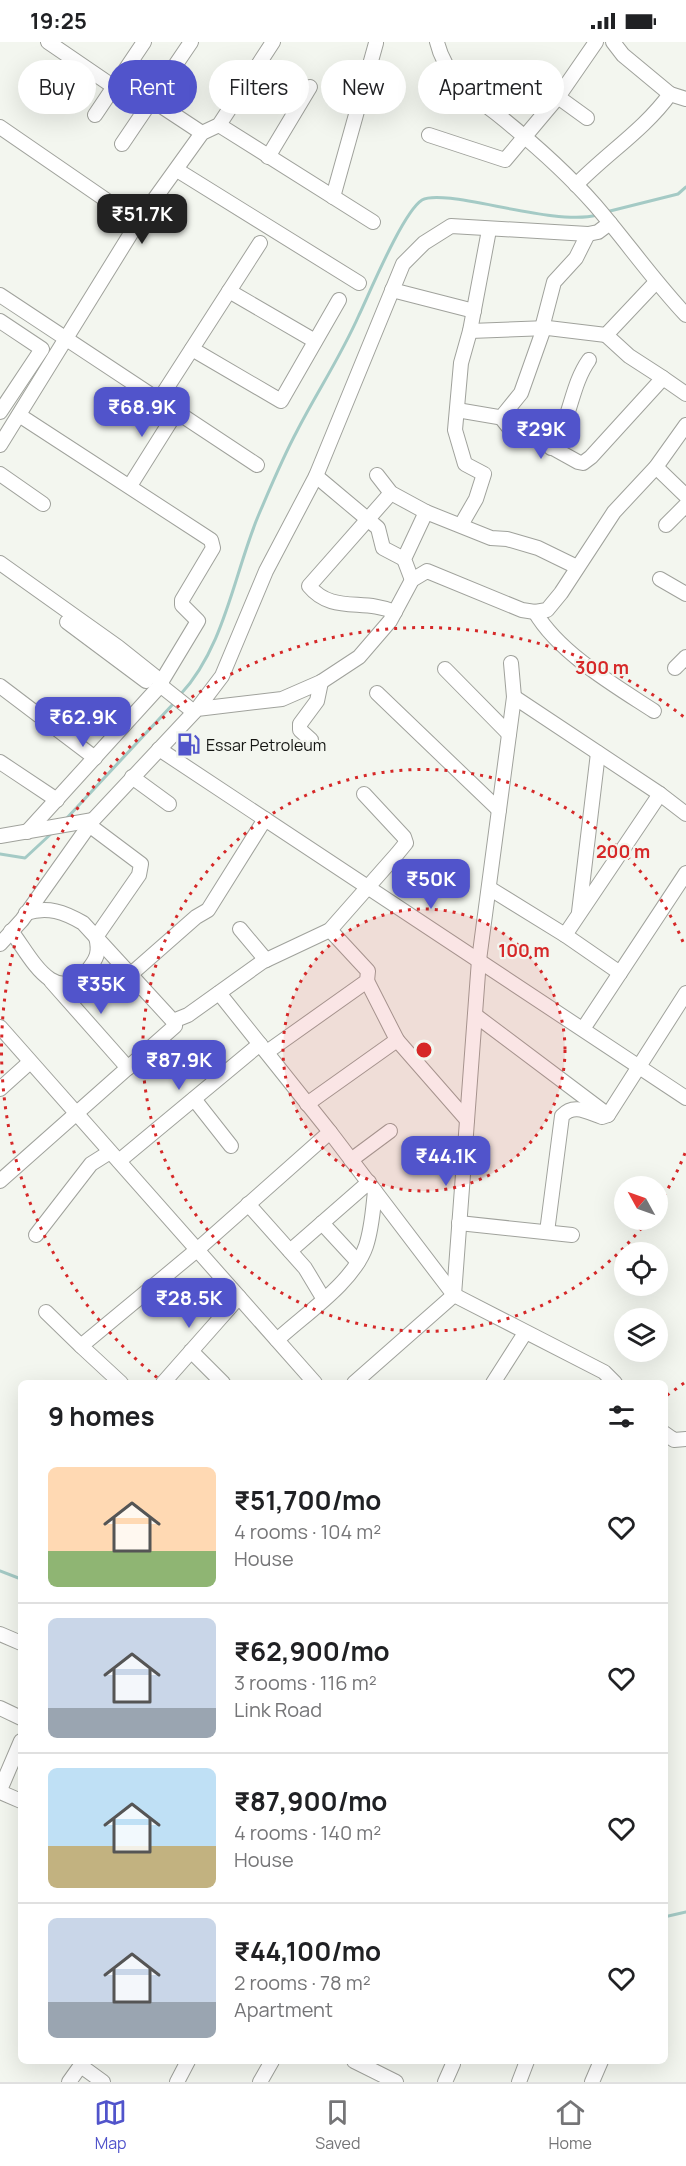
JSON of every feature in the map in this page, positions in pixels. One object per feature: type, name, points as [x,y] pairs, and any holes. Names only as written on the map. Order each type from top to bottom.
[{"type":"street","points":[[48,42],[108,83]]},
{"type":"street","points":[[132,60],[144,42]]},
{"type":"street","points":[[179,60],[191,42]]},
{"type":"street","points":[[0,445],[65,336],[138,222],[202,133],[219,125],[273,42]]},
{"type":"street","points":[[437,42],[446,67],[463,87],[526,137],[576,185],[686,315]]},
{"type":"street","points":[[564,88],[596,42]]},
{"type":"street","points":[[612,42],[623,55],[670,94],[686,99]]},
{"type":"street","points":[[333,197],[376,43]]},
{"type":"street","points":[[268,157],[310,87]]},
{"type":"street","points":[[576,185],[602,158],[656,111],[670,94]]},
{"type":"street","points":[[95,115],[108,96]]},
{"type":"street","points":[[564,101],[587,118]]},
{"type":"street","points":[[122,144],[142,114]]},
{"type":"street","points":[[173,114],[202,133]]},
{"type":"street","points":[[429,135],[506,160],[544,114]]},
{"type":"street","points":[[219,125],[373,222]]},
{"type":"street","points":[[0,127],[138,222]]},
{"type":"street","points":[[177,170],[358,283]]},
{"type":"street","points":[[0,944],[26,913],[87,822],[159,749],[222,676],[266,571],[316,476],[403,264],[423,243],[451,226],[588,234],[598,232],[607,220]]},
{"type":"street","points":[[461,525],[476,499],[484,474],[465,464],[455,430],[461,363],[470,331],[489,230]]},
{"type":"street","points":[[588,234],[576,258],[554,282],[543,328],[521,393],[504,418],[505,425],[510,429],[533,436],[583,463],[626,421],[663,378]]},
{"type":"street","points":[[159,400],[260,243]]},
{"type":"street","points":[[606,335],[656,282]]},
{"type":"street","points":[[392,290],[474,311]]},
{"type":"street","points":[[229,291],[315,342]]},
{"type":"street","points":[[0,295],[257,465]]},
{"type":"street","points":[[192,349],[281,401],[339,300]]},
{"type":"street","points":[[0,321],[42,349],[0,412]]},
{"type":"street","points":[[470,331],[543,328],[606,335],[629,356],[686,394]]},
{"type":"street","points":[[552,448],[566,425],[579,375],[589,360]]},
{"type":"street","points":[[457,410],[504,418]]},
{"type":"street","points":[[134,481],[177,411]]},
{"type":"street","points":[[19,415],[212,542],[212,551],[182,600],[182,605],[198,621],[160,686],[57,800],[33,832]]},
{"type":"street","points":[[0,572],[195,710],[282,699],[321,682],[359,657],[394,612],[412,580],[427,571],[522,610],[535,612],[547,610],[561,593],[614,512],[656,467],[686,425]]},
{"type":"street","points":[[656,467],[686,496]]},
{"type":"street","points":[[0,474],[43,504]]},
{"type":"street","points":[[377,475],[391,493],[426,512],[491,538],[507,539],[538,548],[577,567]]},
{"type":"street","points":[[316,476],[378,528],[383,548],[404,560],[412,580]]},
{"type":"street","points":[[391,493],[309,586],[334,604],[375,604],[394,612]]},
{"type":"street","points":[[666,525],[686,505]]},
{"type":"street","points":[[404,560],[426,512]]},
{"type":"street","points":[[0,563],[118,647],[160,686]]},
{"type":"street","points":[[660,579],[686,594]]},
{"type":"street","points":[[535,612],[546,630],[610,682],[654,711]]},
{"type":"street","points":[[675,668],[686,657]]},
{"type":"street","points":[[357,1380],[454,1295],[479,960],[514,697],[511,663]]},
{"type":"street","points":[[445,669],[509,734]]},
{"type":"street","points":[[311,740],[300,730],[300,724],[317,701],[321,682]]},
{"type":"street","points":[[0,686],[95,758]]},
{"type":"street","points":[[377,693],[499,810]]},
{"type":"street","points":[[514,697],[660,794],[686,814]]},
{"type":"street","points":[[159,749],[686,1098]]},
{"type":"street","points":[[578,916],[598,753]]},
{"type":"street","points":[[0,762],[57,800]]},
{"type":"street","points":[[132,777],[169,804]]},
{"type":"street","points":[[173,1021],[188,1016],[266,960],[330,930],[406,843],[401,831],[363,794]]},
{"type":"street","points":[[565,935],[660,794]]},
{"type":"street","points":[[130,975],[196,917],[208,910],[265,819]]},
{"type":"street","points":[[0,836],[87,822],[141,864],[139,875],[96,937]]},
{"type":"street","points":[[583,1029],[686,873]]},
{"type":"street","points":[[489,888],[565,935],[620,973]]},
{"type":"street","points":[[0,1181],[175,1026],[173,1021],[83,923],[67,913],[49,909],[26,913]]},
{"type":"street","points":[[240,929],[266,960]]},
{"type":"street","points":[[330,930],[368,971],[367,981],[397,1040],[467,1120]]},
{"type":"street","points":[[11,932],[38,971],[51,981],[128,1068]]},
{"type":"street","points":[[51,981],[64,983],[75,981],[86,972],[100,950],[96,937]]},
{"type":"street","points":[[36,1235],[91,1164],[114,1157],[263,1048],[367,981]]},
{"type":"street","points":[[219,993],[330,1132],[454,1295],[525,1333],[601,1378]]},
{"type":"street","points":[[547,1232],[562,1116],[568,1109],[574,1108],[602,1117],[608,1115],[641,1068],[686,993]]},
{"type":"street","points":[[475,1015],[608,1115]]},
{"type":"street","points":[[0,1027],[74,1114],[198,1249],[312,1380]]},
{"type":"street","points":[[308,1104],[397,1040]]},
{"type":"street","points":[[0,1089],[30,1062]]},
{"type":"street","points":[[194,1098],[231,1146]]},
{"type":"street","points":[[351,1160],[390,1131]]},
{"type":"street","points":[[81,1346],[198,1249],[330,1132]]},
{"type":"street","points":[[290,1251],[322,1223],[372,1186]]},
{"type":"street","points":[[277,1340],[350,1274],[358,1262],[370,1230],[372,1186]]},
{"type":"street","points":[[248,1204],[305,1268],[323,1298]]},
{"type":"street","points":[[322,1223],[358,1262]]},
{"type":"street","points":[[459,1223],[572,1235]]},
{"type":"street","points":[[166,1380],[239,1297]]},
{"type":"street","points":[[46,1312],[119,1380]]},
{"type":"street","points":[[495,1380],[525,1333]]},
{"type":"street","points":[[191,1351],[220,1380]]},
{"type":"street","points":[[668,1436],[682,1442],[686,1439]]},
{"type":"street","points":[[0,1634],[18,1642]]},
{"type":"street","points":[[0,1708],[18,1714]]},
{"type":"street","points":[[18,1748],[0,1791],[18,1800]]},
{"type":"street","points":[[69,2082],[81,2064]]},
{"type":"street","points":[[83,2064],[103,2082]]},
{"type":"street","points":[[177,2082],[186,2064]]},
{"type":"street","points":[[260,2082],[270,2064]]},
{"type":"street","points":[[360,2064],[396,2082]]},
{"type":"street","points":[[445,2082],[453,2064]]},
{"type":"street","points":[[519,2082],[526,2064]]},
{"type":"street","points":[[592,2082],[600,2064]]},
{"type":"waterway","points":[[606,212],[678,194],[686,187]]},
{"type":"waterway","points":[[180,695],[208,655],[227,609],[250,537],[287,451],[345,345],[379,272],[414,207],[422,200],[434,197],[554,216],[597,215]]},
{"type":"waterway","points":[[66,819],[174,703]]},
{"type":"waterway","points":[[0,854],[25,858],[53,832]]},
{"type":"waterway","points":[[0,1571],[18,1578]]},
{"type":"waterway","points":[[668,1916],[686,1912]]},
{"type":"place","name":"Essar Petroleum","points":[[188,745]]}]
